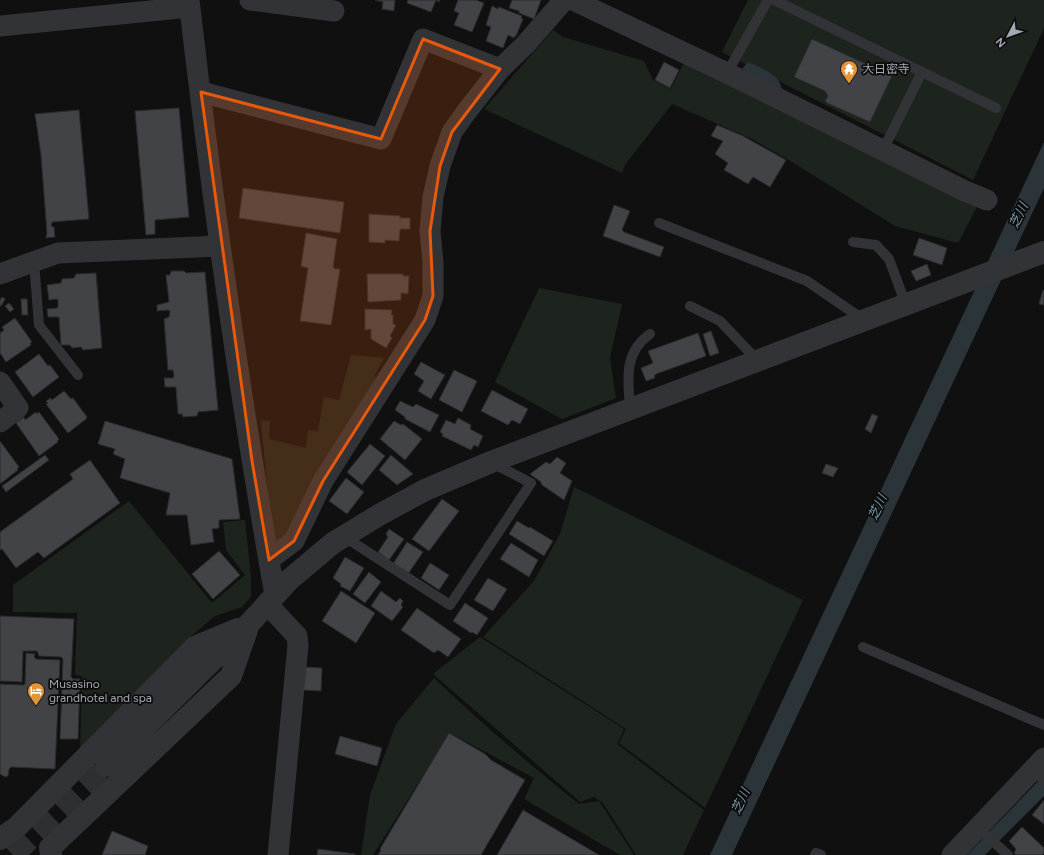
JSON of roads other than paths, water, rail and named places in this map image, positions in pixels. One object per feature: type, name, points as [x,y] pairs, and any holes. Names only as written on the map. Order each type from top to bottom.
[{"type":"street","points":[[250,0],[334,11]]},
{"type":"street","points":[[269,560],[294,541],[323,481],[425,320],[433,296],[433,262],[430,231],[433,198],[440,166],[452,132],[500,69],[525,45],[564,0]]},
{"type":"street","points":[[573,0],[727,73],[986,200]]},
{"type":"street","points":[[0,26],[189,4],[220,246],[252,461],[269,560],[271,599],[297,636],[298,654],[278,855]]},
{"type":"street","points":[[201,92],[381,139],[423,39],[500,69]]},
{"type":"street","points":[[0,274],[58,253],[220,246]]},
{"type":"street","points":[[106,766],[248,625],[271,599],[303,568],[343,536],[425,490],[491,462],[1040,254]]},
{"type":"street","points":[[0,382],[18,408],[0,422]]},
{"type":"street","points":[[0,839],[17,827],[195,647],[248,625]]},
{"type":"street","points":[[51,855],[50,848],[231,676],[248,625]]},
{"type":"street","points":[[952,855],[1039,770]]},
{"type":"lane","points":[[727,73],[768,0]]},
{"type":"lane","points":[[774,0],[996,108]]},
{"type":"lane","points":[[883,150],[922,72]]},
{"type":"lane","points":[[659,223],[806,281],[864,320]]},
{"type":"lane","points":[[853,242],[876,245],[889,259],[906,305]]},
{"type":"lane","points":[[34,262],[39,325],[78,375]]},
{"type":"lane","points":[[690,306],[720,321],[758,361]]},
{"type":"lane","points":[[630,409],[628,376],[632,354],[641,340],[650,334]]},
{"type":"lane","points":[[343,536],[450,605],[531,483],[491,462]]},
{"type":"lane","points":[[863,647],[1044,725]]},
{"type":"lane","points":[[979,829],[1004,852]]},
{"type":"lane","points":[[815,855],[816,853],[821,855]]},
{"type":"water","points":[[748,62],[775,76],[779,81],[782,92],[742,69]]},
{"type":"water","name":"芝川","points":[[1044,142],[1044,188],[732,855],[710,855]]},
{"type":"water","points":[[1044,775],[1044,796],[985,855],[967,855]]},
{"type":"tunnel","points":[[13,855],[106,766]]},
{"type":"place","name":"大日密寺","points":[[849,84]]},
{"type":"place","name":"Musasino grandhotel and spa","points":[[36,706]]}]
